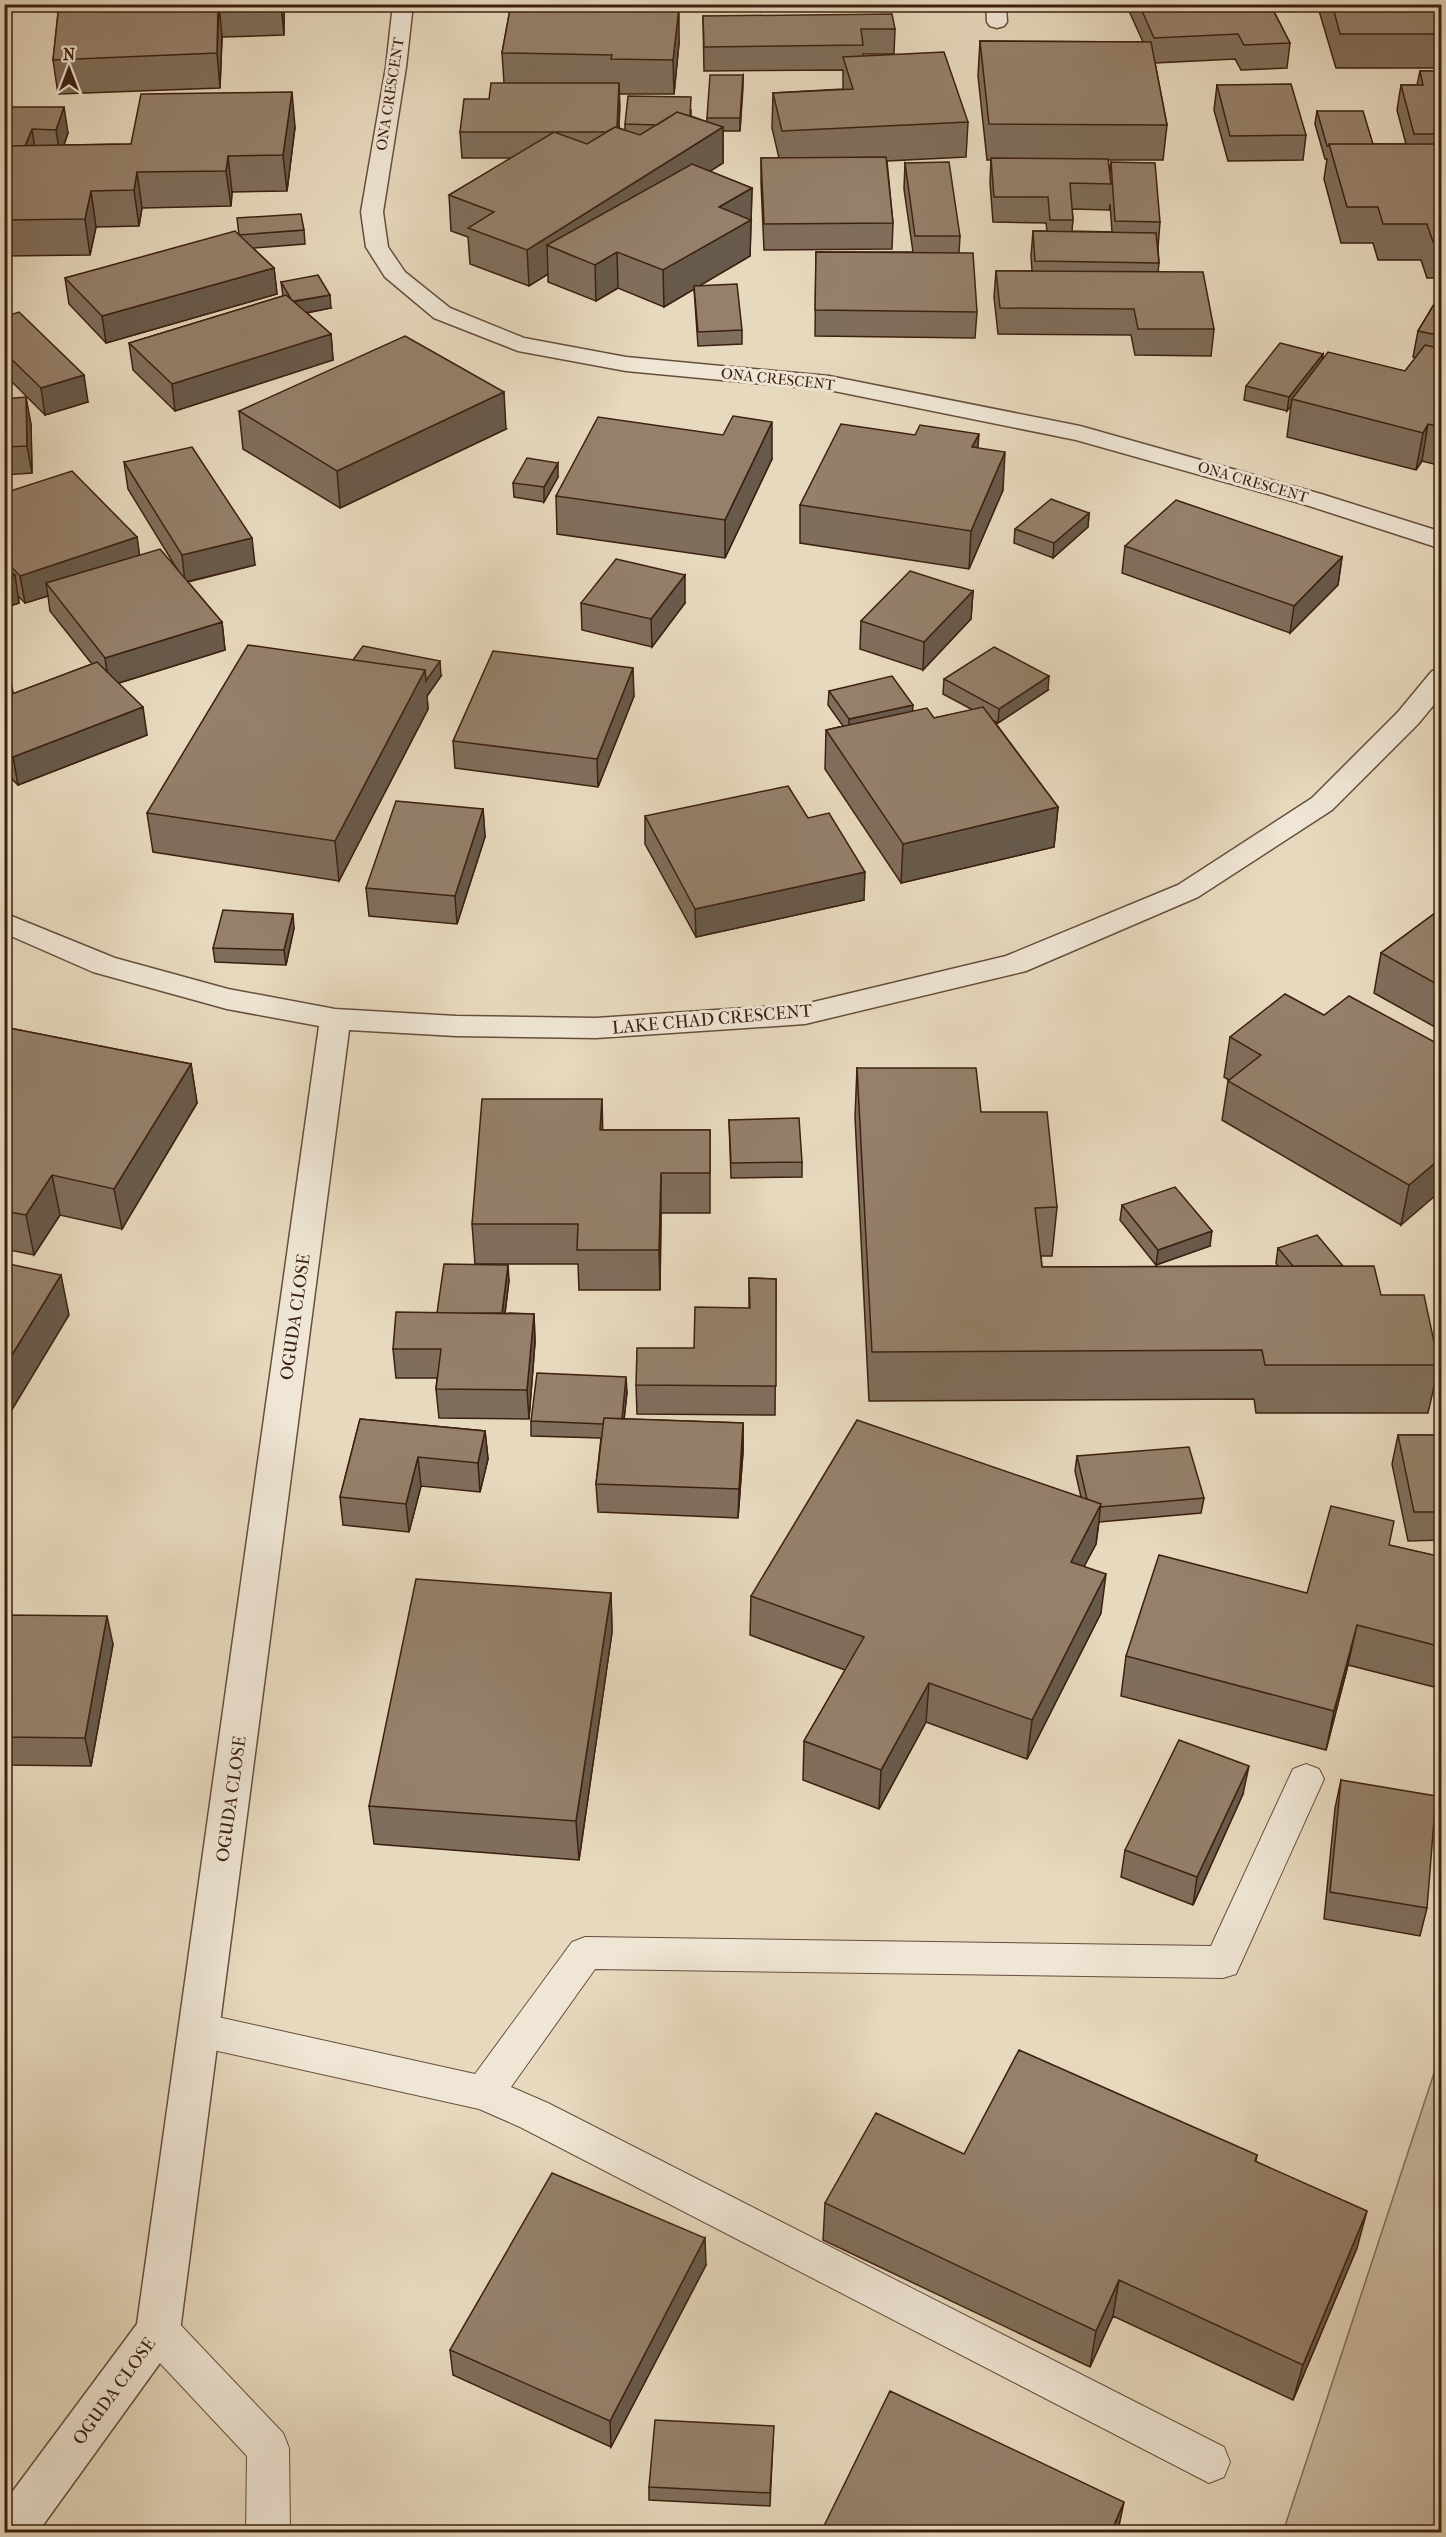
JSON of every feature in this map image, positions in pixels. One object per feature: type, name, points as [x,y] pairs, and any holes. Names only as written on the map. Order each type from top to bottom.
[{"type":"street","name":"ONA CRESCENT","points":[[403,4],[396,67],[372,212],[377,247],[397,277],[442,313],[518,344],[626,364],[829,383],[1080,433],[1312,499],[1442,541]]},
{"type":"street","name":"LAKE CHAD CRESCENT","points":[[4,922],[104,965],[227,999],[334,1019],[456,1026],[596,1028],[805,1014],[1015,964],[1188,891],[1322,804],[1408,718],[1442,677]]},
{"type":"street","name":"OGUDA CLOSE","points":[[11,2532],[158,2331],[334,1019]]},
{"type":"lane","points":[[484,2093],[585,1953],[1223,1962],[1306,1779]]},
{"type":"lane","points":[[200,2030],[484,2093],[534,2115],[1209,2462]]},
{"type":"lane","points":[[158,2331],[268,2448],[268,2532]]},
{"type":"shaded area","points":[[1441,2052],[1441,2532],[1283,2532]]},
{"type":"building","points":[[59,4],[218,4],[217,53],[53,60]]},
{"type":"building","points":[[511,4],[626,4],[626,8],[679,8],[673,60],[611,59],[612,55],[502,53]]},
{"type":"building","points":[[1139,4],[1270,4],[1290,43],[1244,45],[1238,34],[1154,38]]},
{"type":"building","points":[[1332,4],[1442,4],[1442,34],[1340,34]]},
{"type":"building","points":[[892,14],[895,29],[861,29],[863,45],[704,47],[703,16]]},
{"type":"building","points":[[980,41],[1151,42],[1167,125],[989,124]]},
{"type":"building","points":[[944,52],[968,122],[782,131],[773,93],[853,89],[843,57]]},
{"type":"building","points":[[1420,71],[1442,71],[1442,134],[1414,134],[1401,85],[1423,85]]},
{"type":"building","points":[[710,75],[743,75],[740,118],[707,118]]},
{"type":"building","points":[[491,83],[619,83],[617,127],[606,132],[460,132],[464,99],[489,99]]},
{"type":"building","points":[[1291,84],[1306,135],[1230,136],[1217,85]]},
{"type":"building","points":[[292,92],[283,155],[228,156],[226,171],[137,172],[134,190],[91,191],[85,219],[4,220],[4,146],[131,144],[141,94]]},
{"type":"building","points":[[628,96],[691,97],[690,116],[677,112],[657,125],[625,124]]},
{"type":"building","points":[[4,107],[64,107],[56,130],[32,129],[25,146],[4,146]]},
{"type":"building","points":[[1317,111],[1363,111],[1373,144],[1329,144],[1327,146]]},
{"type":"building","points":[[677,112],[723,127],[527,250],[468,228],[494,212],[449,195],[554,132],[587,144],[615,127],[640,135]]},
{"type":"building","points":[[1329,144],[1442,144],[1442,242],[1433,242],[1427,224],[1383,224],[1378,207],[1347,207]]},
{"type":"building","points":[[886,157],[893,223],[764,224],[761,158]]},
{"type":"building","points":[[991,158],[1108,159],[1111,184],[1070,183],[1073,220],[1050,220],[1048,197],[994,197]]},
{"type":"building","points":[[949,162],[960,236],[915,236],[905,163]]},
{"type":"building","points":[[1111,162],[1155,163],[1160,222],[1115,221]]},
{"type":"building","points":[[692,164],[752,188],[719,207],[751,220],[663,270],[617,252],[595,265],[547,245]]},
{"type":"building","points":[[301,214],[304,230],[239,235],[237,218]]},
{"type":"building","points":[[235,231],[274,268],[102,316],[65,278]]},
{"type":"building","points":[[1033,231],[1156,233],[1159,263],[1035,261]]},
{"type":"building","points":[[816,252],[973,253],[977,312],[815,310]]},
{"type":"building","points":[[996,271],[1203,272],[1214,329],[1138,329],[1134,309],[1000,308]]},
{"type":"building","points":[[318,275],[330,295],[294,301],[281,282]]},
{"type":"building","points":[[737,284],[742,330],[698,332],[694,286]]},
{"type":"building","points":[[1442,291],[1442,336],[1418,331]]},
{"type":"building","points":[[286,295],[331,334],[172,384],[129,343]]},
{"type":"building","points":[[19,312],[84,375],[41,388],[4,352],[4,317]]},
{"type":"building","points":[[405,336],[504,392],[337,471],[239,411]]},
{"type":"building","points":[[1280,343],[1323,354],[1289,397],[1246,386]]},
{"type":"building","points":[[1425,345],[1442,349],[1442,427],[1428,424],[1423,433],[1292,399],[1328,352],[1405,371]]},
{"type":"building","points":[[26,397],[27,446],[4,447],[4,399]]},
{"type":"building","points":[[733,416],[772,422],[725,520],[556,496],[598,417],[723,435]]},
{"type":"building","points":[[841,424],[915,435],[920,425],[979,434],[972,447],[1005,452],[971,531],[800,505]]},
{"type":"building","points":[[192,447],[252,538],[182,555],[124,462]]},
{"type":"building","points":[[527,458],[558,463],[544,487],[513,483]]},
{"type":"building","points":[[72,471],[137,537],[20,576],[4,559],[4,493]]},
{"type":"building","points":[[1051,499],[1089,513],[1054,543],[1015,529]]},
{"type":"building","points":[[1176,500],[1342,557],[1294,606],[1125,546]]},
{"type":"building","points":[[160,549],[222,622],[105,658],[46,583]]},
{"type":"building","points":[[616,559],[685,575],[651,619],[581,603]]},
{"type":"building","points":[[4,566],[15,575],[4,579]]},
{"type":"building","points":[[910,571],[973,591],[924,642],[861,621]]},
{"type":"building","points":[[248,645],[425,670],[335,841],[147,813]]},
{"type":"building","points":[[363,646],[440,661],[426,681],[425,670],[353,660]]},
{"type":"building","points":[[994,647],[1049,676],[999,709],[944,679]]},
{"type":"building","points":[[493,651],[633,668],[597,759],[453,741]]},
{"type":"building","points":[[97,662],[143,707],[13,757],[4,749],[4,697]]},
{"type":"building","points":[[4,670],[11,683],[4,685]]},
{"type":"building","points":[[892,676],[913,705],[849,719],[829,691]]},
{"type":"building","points":[[983,707],[1058,807],[903,844],[826,730],[927,708],[934,718]]},
{"type":"building","points":[[788,786],[808,818],[829,813],[865,872],[695,909],[645,816]]},
{"type":"building","points":[[396,801],[483,809],[455,896],[366,888]]},
{"type":"building","points":[[1442,908],[1442,987],[1381,953]]},
{"type":"building","points":[[223,910],[293,914],[284,950],[213,948]]},
{"type":"building","points":[[1285,994],[1324,1015],[1349,996],[1442,1046],[1442,1157],[1409,1185],[1228,1081],[1261,1055],[1230,1037]]},
{"type":"building","points":[[4,1027],[191,1064],[114,1189],[52,1175],[26,1215],[4,1211]]},
{"type":"building","points":[[857,1068],[976,1068],[981,1112],[1047,1112],[1057,1207],[1035,1208],[1042,1267],[1374,1266],[1381,1295],[1424,1295],[1439,1365],[1265,1365],[1262,1350],[872,1352]]},
{"type":"building","points":[[482,1099],[602,1099],[600,1130],[710,1130],[710,1173],[661,1173],[659,1250],[577,1250],[578,1224],[472,1224]]},
{"type":"building","points":[[799,1118],[802,1162],[731,1163],[729,1120]]},
{"type":"building","points":[[1175,1187],[1212,1231],[1158,1250],[1122,1205]]},
{"type":"building","points":[[1317,1235],[1343,1266],[1293,1266],[1278,1248]]},
{"type":"building","points":[[4,1263],[61,1275],[4,1368]]},
{"type":"building","points":[[444,1264],[508,1265],[502,1313],[437,1313]]},
{"type":"building","points":[[749,1278],[776,1279],[776,1386],[636,1385],[637,1348],[694,1348],[695,1307],[750,1308]]},
{"type":"building","points":[[396,1312],[534,1314],[527,1390],[436,1389],[441,1349],[393,1349]]},
{"type":"building","points":[[537,1373],[626,1377],[622,1419],[604,1418],[603,1424],[531,1421]]},
{"type":"building","points":[[604,1418],[743,1423],[739,1489],[596,1484]]},
{"type":"building","points":[[360,1419],[485,1431],[478,1463],[418,1457],[406,1504],[340,1497]]},
{"type":"building","points":[[857,1420],[1101,1504],[1071,1562],[1106,1574],[1032,1720],[929,1683],[881,1770],[804,1741],[864,1637],[751,1596]]},
{"type":"building","points":[[1398,1435],[1442,1435],[1442,1512],[1414,1512]]},
{"type":"building","points":[[1189,1447],[1204,1498],[1100,1507],[1101,1504],[1087,1499],[1077,1456]]},
{"type":"building","points":[[1331,1506],[1394,1521],[1389,1545],[1442,1557],[1442,1647],[1357,1625],[1334,1711],[1126,1656],[1159,1555],[1307,1593]]},
{"type":"building","points":[[416,1579],[611,1593],[576,1821],[369,1806]]},
{"type":"building","points":[[4,1615],[107,1616],[85,1738],[4,1737]]},
{"type":"building","points":[[1179,1740],[1249,1766],[1197,1877],[1125,1850]]},
{"type":"building","points":[[1341,1780],[1436,1796],[1427,1908],[1330,1892]]},
{"type":"building","points":[[1019,2050],[1257,2155],[1255,2161],[1367,2211],[1303,2365],[1119,2280],[1096,2331],[825,2203],[876,2113],[964,2154]]},
{"type":"building","points":[[552,2173],[705,2238],[610,2421],[450,2350]]},
{"type":"building","points":[[890,2391],[1124,2502],[1111,2532],[821,2532]]},
{"type":"building","points":[[655,2420],[774,2426],[770,2493],[649,2487]]}]
